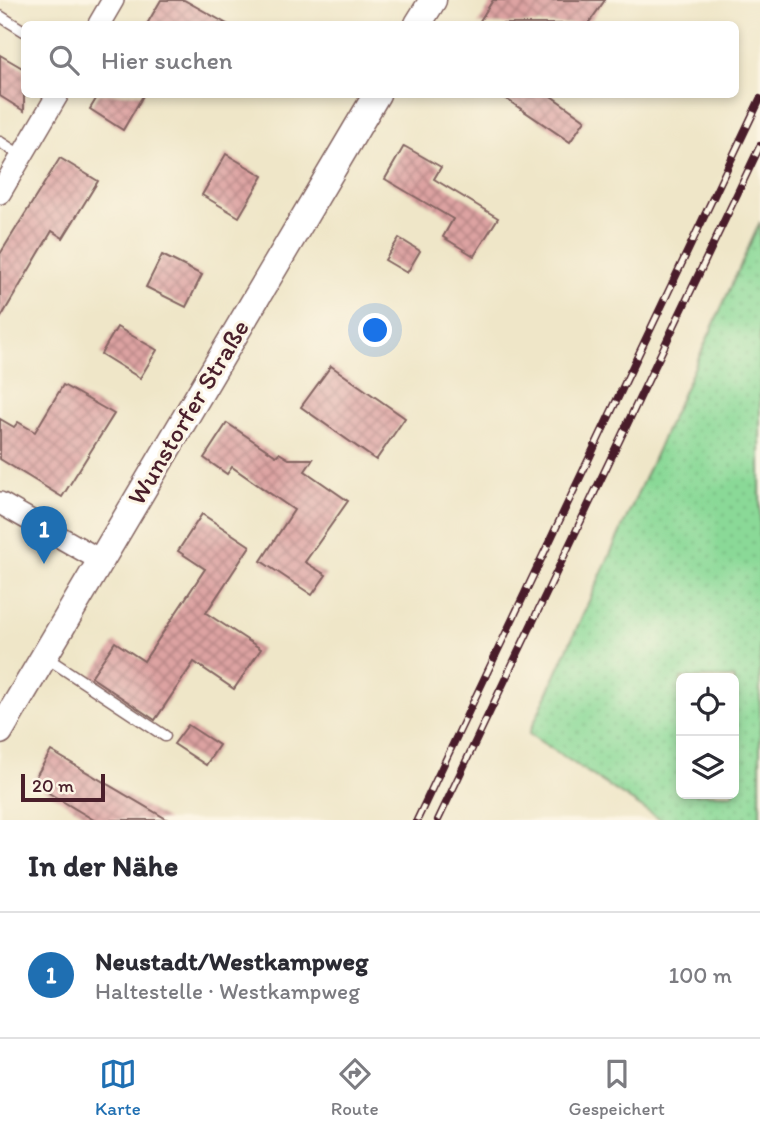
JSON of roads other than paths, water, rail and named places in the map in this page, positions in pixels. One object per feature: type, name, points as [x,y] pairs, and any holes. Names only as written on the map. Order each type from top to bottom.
[{"type":"street","points":[[101,21],[113,0]]},
{"type":"street","points":[[420,21],[433,0]]},
{"type":"street","points":[[0,192],[56,98]]},
{"type":"street","name":"Wunstorfer Straße","points":[[0,731],[375,98]]},
{"type":"street","points":[[0,503],[100,560]]},
{"type":"lane","points":[[0,16],[21,29]]},
{"type":"lane","points":[[0,142],[22,156]]},
{"type":"lane","points":[[44,656],[165,736]]},
{"type":"railway","points":[[417,820],[760,99]]},
{"type":"railway","points":[[438,820],[760,146]]},
{"type":"place","name":"Neustadt/Westkampweg","points":[[44,564]]}]
